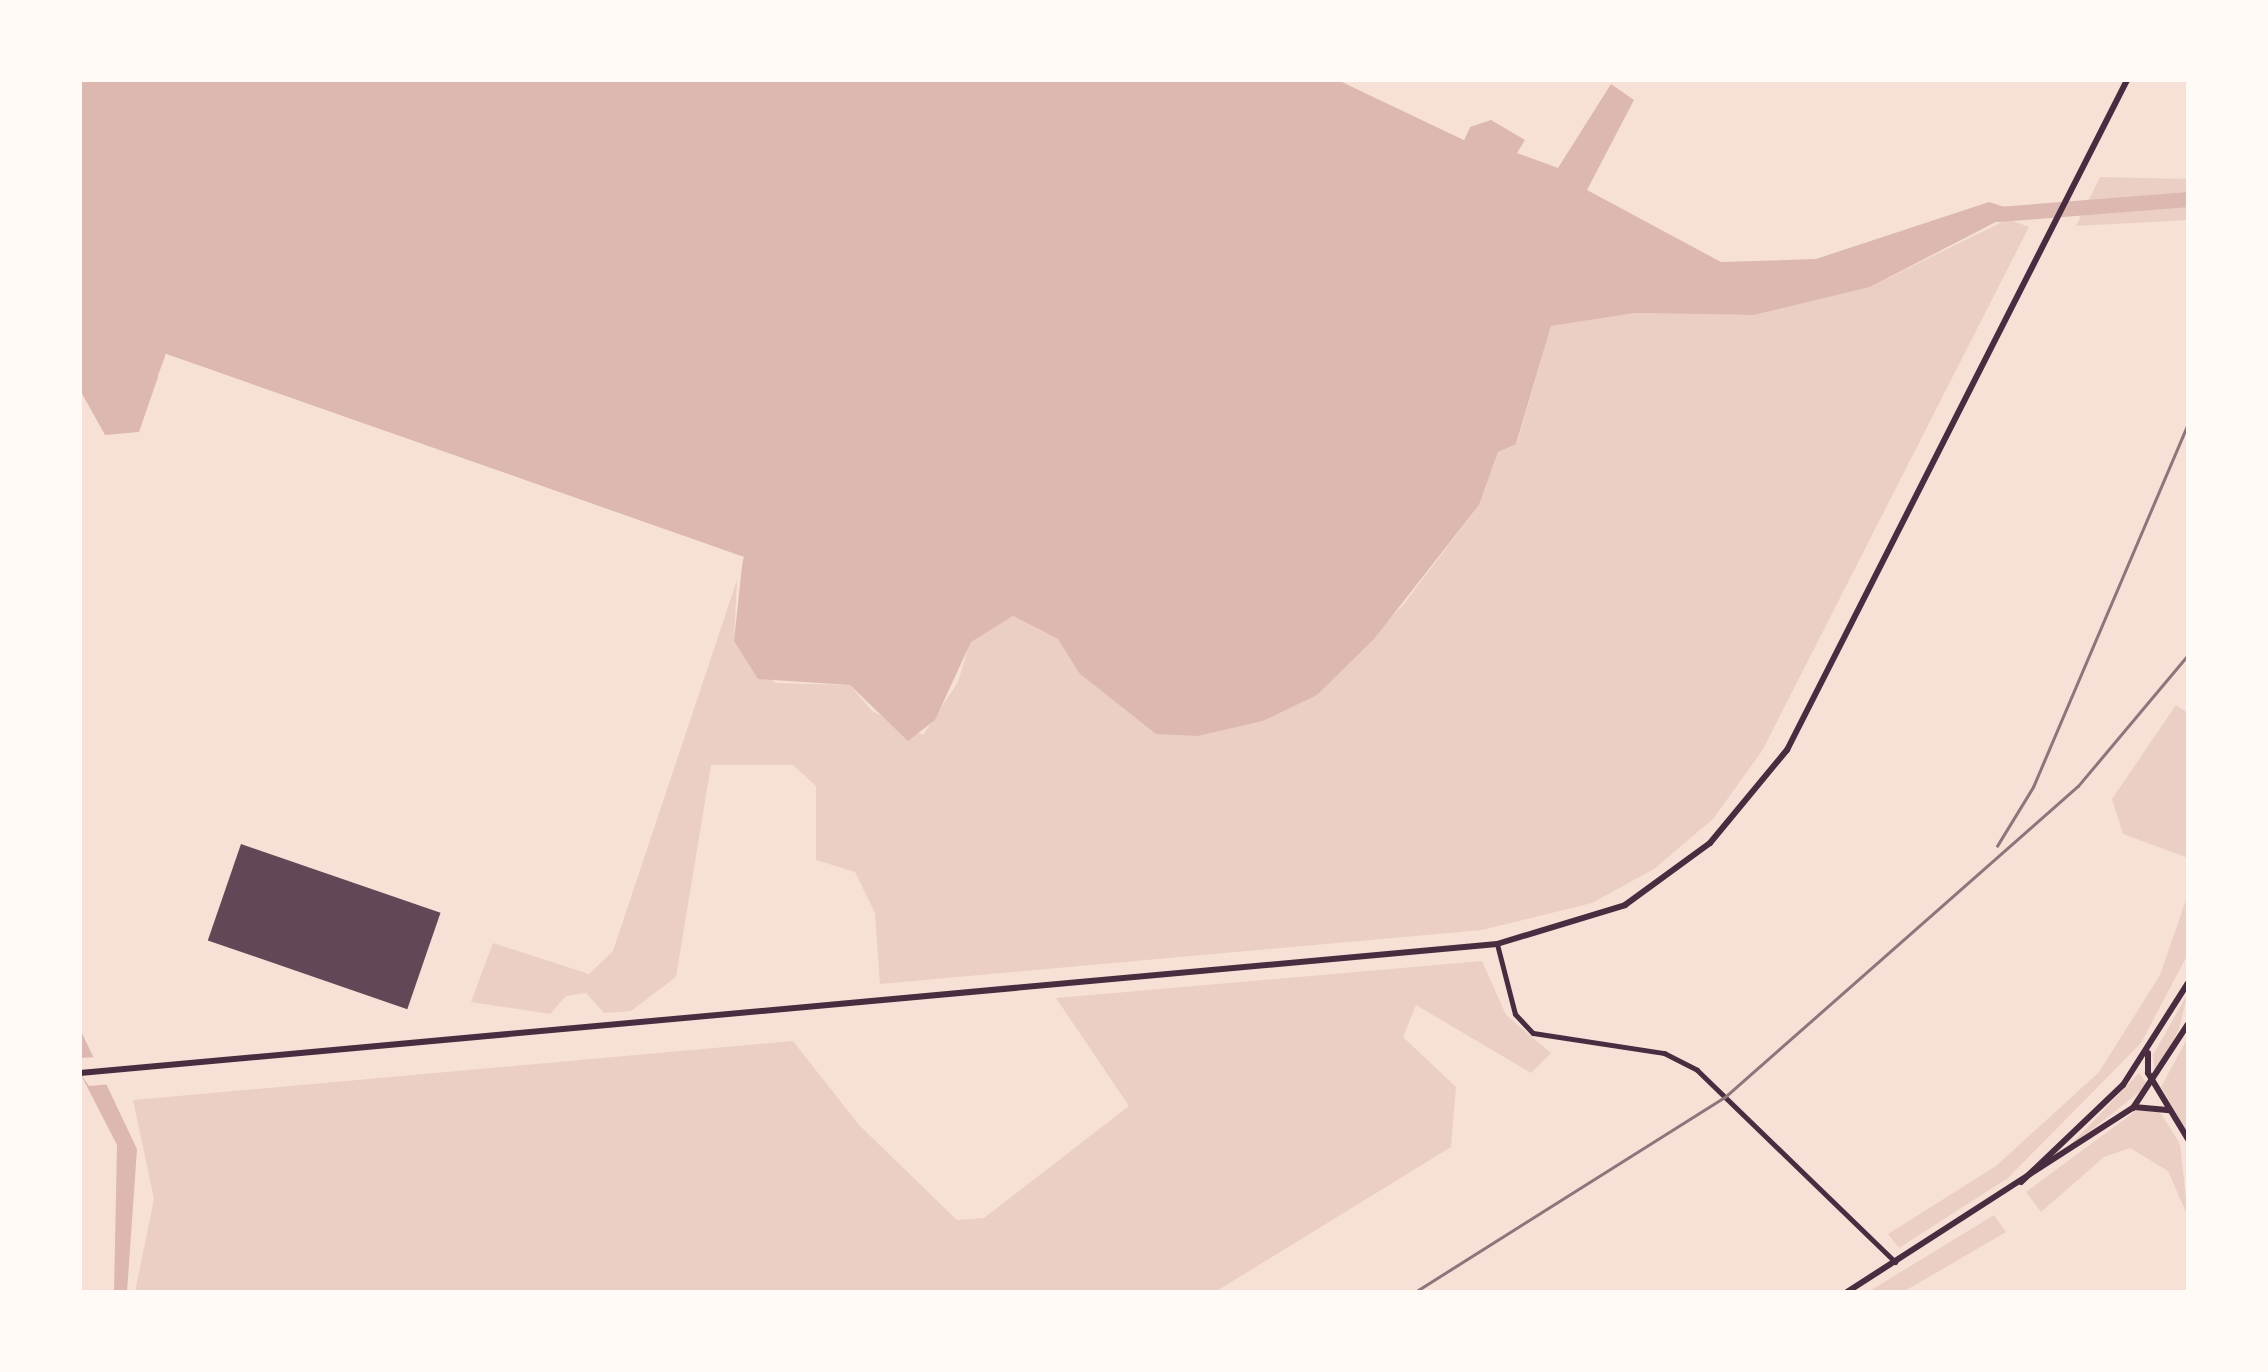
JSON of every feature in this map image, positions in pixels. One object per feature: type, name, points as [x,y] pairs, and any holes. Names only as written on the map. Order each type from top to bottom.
[{"type":"main road","points":[[80,1073],[1497,944],[1625,905],[1682,866],[1753,797],[1822,685],[2127,80]]},
{"type":"main road","points":[[1497,944],[1510,1002],[1533,1033],[1664,1053],[1697,1070],[1895,1262]]},
{"type":"main road","points":[[2188,982],[2154,1044],[2146,1068],[2188,1139]]},
{"type":"main road","points":[[1846,1292],[1983,1209],[2133,1108],[2156,1086],[2188,1024]]},
{"type":"main road","points":[[1983,1209],[2066,1143],[2154,1044]]},
{"type":"main road","points":[[2133,1108],[2173,1112]]},
{"type":"shaded area","points":[[80,80],[1338,80],[1464,140],[1470,127],[1491,120],[1525,140],[1517,153],[1558,168],[1611,84],[1634,100],[1587,190],[1721,262],[1816,259],[1989,202],[2017,211],[1870,287],[1754,315],[1635,313],[1551,326],[1516,444],[1498,452],[1479,505],[1374,639],[1317,695],[1263,721],[1198,736],[1156,734],[1079,673],[1058,639],[1013,616],[971,642],[935,720],[908,741],[850,685],[758,679],[734,641],[743,557],[166,354],[139,432],[105,435],[80,390]]},
{"type":"shaded area","points":[[2100,177],[2188,179],[2188,220],[2076,226]]},
{"type":"shaded area","points":[[2008,219],[2029,227],[1762,751],[1713,819],[1654,869],[1592,903],[1482,930],[880,984],[875,913],[855,872],[816,860],[816,786],[793,765],[711,765],[676,977],[631,1011],[604,1013],[586,993],[566,996],[550,1014],[471,1002],[493,943],[589,974],[613,951],[737,580],[734,641],[776,683],[850,685],[872,711],[923,735],[958,682],[970,642],[1013,616],[1058,639],[1079,673],[1198,736],[1263,721],[1317,695],[1403,605],[1479,505],[1498,452],[1517,443],[1551,326],[1634,313],[1754,315],[1870,287]]},
{"type":"shaded area","points":[[2176,705],[2188,713],[2188,858],[2123,834],[2112,799]]},
{"type":"shaded area","points":[[2188,894],[2188,954],[2141,1043],[2008,1178],[1899,1248],[1888,1234],[1996,1166],[2099,1072],[2160,975]]},
{"type":"shaded area","points":[[1482,961],[1506,1015],[1551,1053],[1531,1073],[1416,1005],[1403,1037],[1456,1087],[1451,1147],[1215,1292],[135,1292],[154,1199],[133,1100],[793,1041],[859,1125],[957,1220],[984,1218],[1129,1106],[1056,998]]},
{"type":"shaded area","points":[[2188,993],[2179,1029],[2155,1076],[2153,1055]]},
{"type":"shaded area","points":[[80,1029],[137,1149],[127,1292],[114,1292],[117,1145],[80,1073]]},
{"type":"shaded area","points":[[2188,1037],[2188,1134],[2161,1087]]},
{"type":"shaded area","points":[[2139,1073],[2148,1085],[2055,1159],[2086,1129]]},
{"type":"shaded area","points":[[2137,1110],[2160,1112],[2180,1144],[2188,1217],[2168,1171],[2130,1148],[2104,1157],[2041,1212],[2026,1192]]},
{"type":"shaded area","points":[[1994,1215],[2006,1232],[1903,1292],[1868,1292]]},
{"type":"pier","points":[[1338,80],[1462,133],[1470,127],[1464,140]]},
{"type":"pier","points":[[166,354],[744,557],[737,580],[738,561],[169,360],[157,378]]},
{"type":"pier","points":[[97,1057],[112,1084],[89,1086],[80,1073],[80,1058]]},
{"type":"building","points":[[241,844],[441,913],[407,1009],[208,940]]},
{"type":"waterway","points":[[1998,214],[2188,199]]},
{"type":"railway","points":[[1997,846],[2033,787],[2188,423]]},
{"type":"railway","points":[[1415,1292],[1725,1097],[2078,786],[2188,655]]}]
